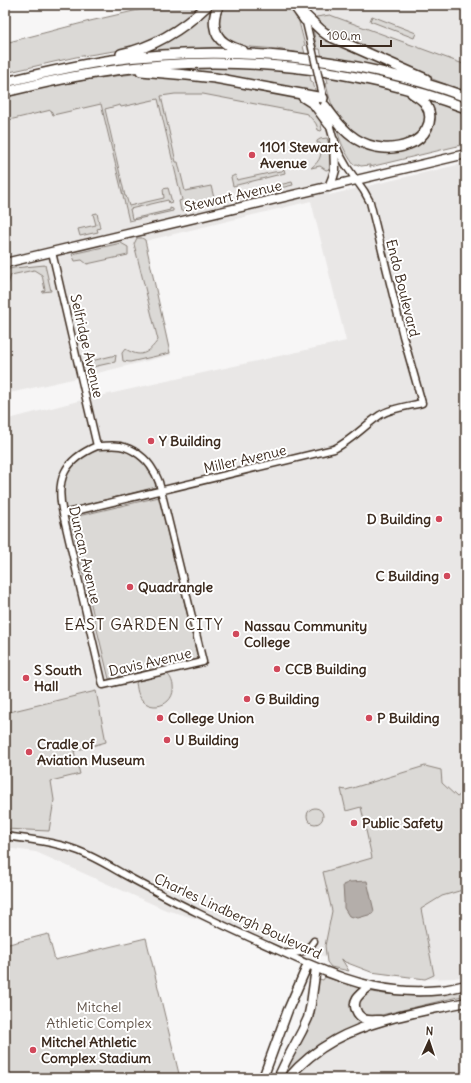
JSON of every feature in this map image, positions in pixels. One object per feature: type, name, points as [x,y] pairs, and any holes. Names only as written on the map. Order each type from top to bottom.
[{"type":"highway","points":[[86,64],[109,56],[138,50],[162,39],[189,22],[208,5]]},
{"type":"highway","points":[[219,5],[214,24],[220,39],[232,47],[256,55]]},
{"type":"highway","points":[[294,5],[303,10],[322,31],[329,36],[447,90]]},
{"type":"highway","points":[[5,82],[86,64],[172,54],[210,53],[307,59],[353,66],[447,90],[466,97]]},
{"type":"highway","points":[[5,92],[65,78],[116,69],[177,64],[254,64],[325,71],[364,78],[431,96],[466,108]]},
{"type":"highway","points":[[116,69],[197,76],[238,82],[265,88],[307,99],[315,106],[329,124]]},
{"type":"highway","points":[[265,88],[280,90],[324,102],[343,128],[359,141],[379,147],[391,148],[403,147],[413,143],[421,137],[428,126],[430,118],[429,110],[425,103],[402,88]]},
{"type":"main road","points":[[329,187],[334,177],[335,170],[334,141]]},
{"type":"main road","name":"Stewart Avenue","points":[[5,262],[466,154]]},
{"type":"main road","points":[[263,1078],[288,1010],[308,964]]},
{"type":"main road","name":"Charles Lindbergh Boulevard","points":[[308,964],[349,980],[386,989],[416,991],[444,990],[466,985]]},
{"type":"main road","points":[[278,1078],[308,1018],[316,968]]},
{"type":"main road","points":[[370,986],[356,998],[354,1006],[359,1016],[364,1019],[386,1020]]},
{"type":"main road","points":[[288,1078],[304,1061],[321,1048],[358,1030],[386,1020],[466,1002]]},
{"type":"street","name":"Endo Boulevard","points":[[303,10],[334,141],[344,162],[370,202],[403,336],[422,403]]},
{"type":"street","name":"Selfridge Avenue","points":[[52,252],[97,446]]},
{"type":"street","name":"Miller Avenue","points":[[63,514],[334,449],[345,444],[381,415],[391,410],[422,403]]},
{"type":"street","points":[[97,446],[120,446],[140,455],[147,461],[153,470],[159,482],[160,491]]},
{"type":"street","name":"Duncan Avenue","points":[[97,446],[79,455],[71,462],[65,471],[61,484],[60,495],[63,514],[103,685]]},
{"type":"street","name":"Davis Avenue","points":[[103,685],[202,662],[160,491]]},
{"type":"street","name":"Charles Lindbergh Boulevard","points":[[5,836],[55,844],[88,855],[197,913],[308,964]]},
{"type":"street","points":[[286,954],[302,952],[308,949],[314,941]]},
{"type":"shaded area","points":[[314,5],[466,5],[466,66],[316,22]]},
{"type":"shaded area","name":"Nassau Community College","points":[[174,93],[208,93],[310,112],[310,118],[315,120],[321,130],[330,128],[344,150],[350,164],[332,170],[330,178],[326,183],[329,195],[466,163],[466,976],[425,979],[434,975],[421,909],[395,977],[166,910],[36,852],[5,848],[5,420],[82,400],[346,341],[311,201],[145,241],[171,355],[5,394],[5,122],[56,108]]},
{"type":"shaded area","points":[[367,881],[374,911],[372,914],[358,918],[349,916],[344,908],[343,885],[350,882]]},
{"type":"shaded area","points":[[466,1003],[466,1078],[289,1078],[300,1066],[356,1031]]},
{"type":"green space","points":[[160,5],[204,5],[167,33],[134,48],[76,57],[5,73],[5,43]]},
{"type":"green space","points":[[209,5],[215,5],[210,13],[223,47],[143,52]]},
{"type":"green space","points":[[221,5],[291,5],[296,14],[296,18],[298,18],[305,45],[303,46],[305,54],[277,49],[237,46],[228,42],[217,28]]},
{"type":"green space","points":[[330,15],[466,65],[466,92],[435,80],[329,33],[315,19],[316,17]]},
{"type":"green space","points":[[372,16],[416,33],[414,38],[370,21]]},
{"type":"green space","points":[[315,28],[392,69],[322,57],[320,49],[317,49],[313,29]]},
{"type":"green space","points":[[252,68],[309,72],[316,94],[177,71],[177,69]]},
{"type":"green space","points":[[151,73],[174,75],[300,97],[319,114],[322,130],[318,130],[315,122],[308,114],[203,94],[175,94],[161,96],[176,162],[178,162],[185,191],[211,186],[215,202],[181,211],[179,201],[182,200],[158,99],[105,109],[125,196],[129,206],[164,198],[163,189],[168,188],[172,202],[169,203],[168,200],[130,209],[132,219],[170,210],[170,208],[173,209],[173,211],[129,221],[101,104],[53,115],[51,110],[5,121],[5,95],[96,78]]},
{"type":"green space","points":[[326,75],[408,94],[421,101],[427,113],[422,131],[402,144],[378,145],[355,135],[341,120],[333,107],[326,84],[328,83]]},
{"type":"green space","points":[[429,101],[466,112],[466,144],[370,167],[370,165],[354,165],[343,146],[336,125],[386,150],[424,136]]},
{"type":"green space","points":[[327,138],[337,162],[330,169],[326,170],[320,166],[311,168],[319,160],[321,154],[320,143],[317,143],[317,141]]},
{"type":"green space","points":[[284,169],[285,173],[233,186],[231,177],[235,175],[237,180],[282,171]]},
{"type":"green space","points":[[292,182],[293,185],[237,198],[236,195]]},
{"type":"green space","points":[[97,213],[100,228],[97,229],[98,232],[80,236],[78,229],[96,225],[93,214]]},
{"type":"green space","points":[[137,238],[142,238],[145,240],[170,353],[130,362],[123,361],[122,353],[125,349],[134,353],[142,354],[151,349],[158,340],[134,244]]},
{"type":"green space","points":[[121,243],[128,247],[128,255],[87,264],[82,260],[75,261],[72,254]]},
{"type":"green space","points":[[45,265],[51,291],[42,292],[45,290],[42,275],[34,270],[11,275],[8,284],[5,285],[5,270]]},
{"type":"green space","points":[[116,355],[115,362],[88,368],[85,361],[86,360],[87,362]]},
{"type":"green space","points":[[99,448],[120,449],[136,456],[143,461],[148,468],[153,476],[156,487],[65,510],[62,498],[64,481],[69,470],[81,457]]},
{"type":"green space","points":[[159,497],[198,659],[109,679],[70,518]]},
{"type":"green space","points":[[167,674],[173,685],[173,693],[170,699],[166,703],[160,705],[148,705],[138,694],[136,683],[138,681]]},
{"type":"green space","points":[[96,691],[106,742],[74,751],[80,774],[51,781],[54,800],[49,831],[5,829],[5,713]]},
{"type":"green space","points":[[425,766],[441,770],[442,783],[457,797],[466,791],[466,889],[442,896],[421,909],[434,975],[425,979],[371,972],[345,962],[341,958],[349,971],[331,967],[327,962],[325,946],[332,911],[323,872],[372,858],[361,807],[346,811],[341,789],[346,790]]},
{"type":"green space","points":[[315,808],[322,813],[323,816],[318,823],[315,824],[308,819],[307,816],[312,809]]},
{"type":"green space","name":"Mitchel Athletic Complex","points":[[48,934],[55,960],[146,938],[180,1078],[5,1078],[5,945]]},
{"type":"green space","points":[[325,977],[362,987],[357,990],[351,1005],[355,1016],[358,1019],[368,1023],[304,1057],[283,1078],[299,1042],[311,1022],[316,1004],[319,979],[323,980]]},
{"type":"green space","points":[[466,989],[466,995],[373,1017],[364,1014],[358,1007],[361,996],[366,992],[419,996],[441,994]]},
{"type":"place","name":"1101 Stewart Avenue","points":[[252,155]]},
{"type":"place","name":"Y Building","points":[[151,441]]},
{"type":"place","name":"D Building","points":[[439,519]]},
{"type":"place","name":"C Building","points":[[447,576]]},
{"type":"place","name":"Quadrangle","points":[[130,587]]},
{"type":"place","name":"Nassau Community College","points":[[236,634]]},
{"type":"place","name":"CCB Building","points":[[277,669]]},
{"type":"place","name":"S South Hall","points":[[26,678]]},
{"type":"place","name":"G Building","points":[[247,699]]},
{"type":"place","name":"College Union","points":[[160,718]]},
{"type":"place","name":"P Building","points":[[369,718]]},
{"type":"place","name":"U Building","points":[[167,740]]},
{"type":"place","name":"Cradle of Aviation Museum","points":[[29,752]]},
{"type":"place","name":"Public Safety","points":[[354,823]]},
{"type":"place","name":"Mitchel Athletic Complex Stadium","points":[[33,1050]]},
{"type":"district","name":"EAST GARDEN CITY","points":[[144,624]]}]
